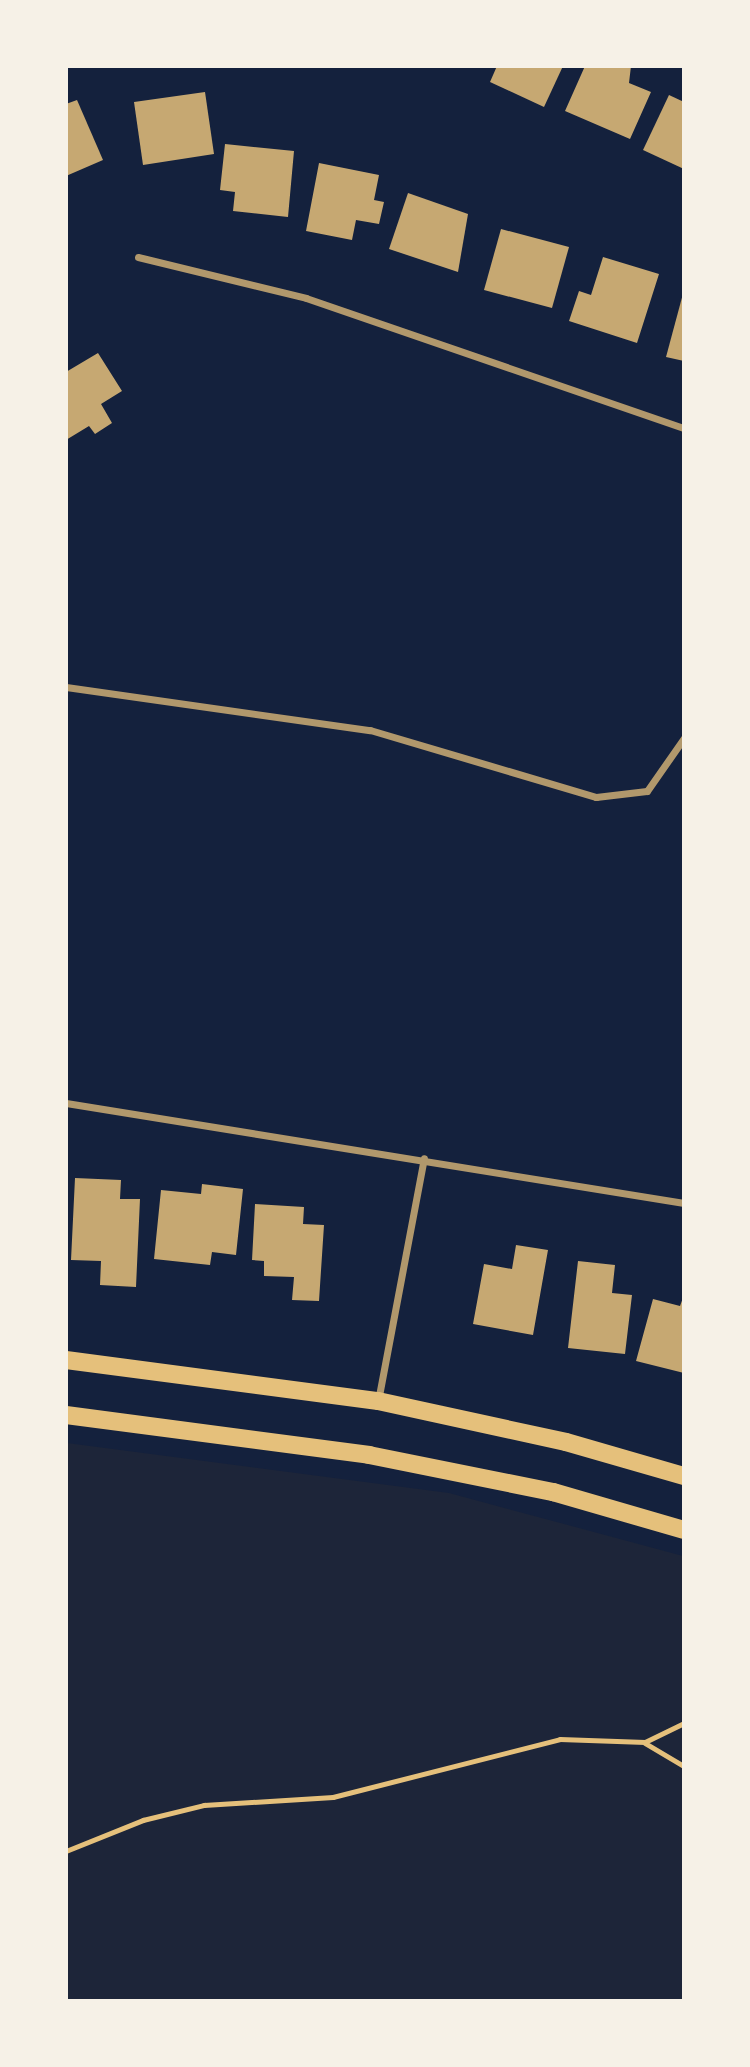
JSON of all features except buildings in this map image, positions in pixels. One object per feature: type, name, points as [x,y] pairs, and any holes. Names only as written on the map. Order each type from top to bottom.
[{"type":"main road","points":[[66,1360],[378,1401],[566,1442],[684,1476]]},
{"type":"main road","points":[[66,1415],[369,1455],[553,1492],[684,1530]]},
{"type":"street","points":[[138,257],[306,298],[684,428]]},
{"type":"street","points":[[66,687],[370,730],[596,797],[647,792],[684,738]]},
{"type":"street","points":[[66,1103],[424,1158],[684,1203]]},
{"type":"street","points":[[378,1401],[424,1158]]},
{"type":"path","points":[[66,1851],[143,1819],[204,1805],[267,1804],[396,1786],[560,1739],[645,1742],[684,1723]]},
{"type":"path","points":[[645,1742],[684,1766]]},
{"type":"shaded area","points":[[67,1443],[449,1493],[683,1556],[683,2000],[67,2000]]}]
